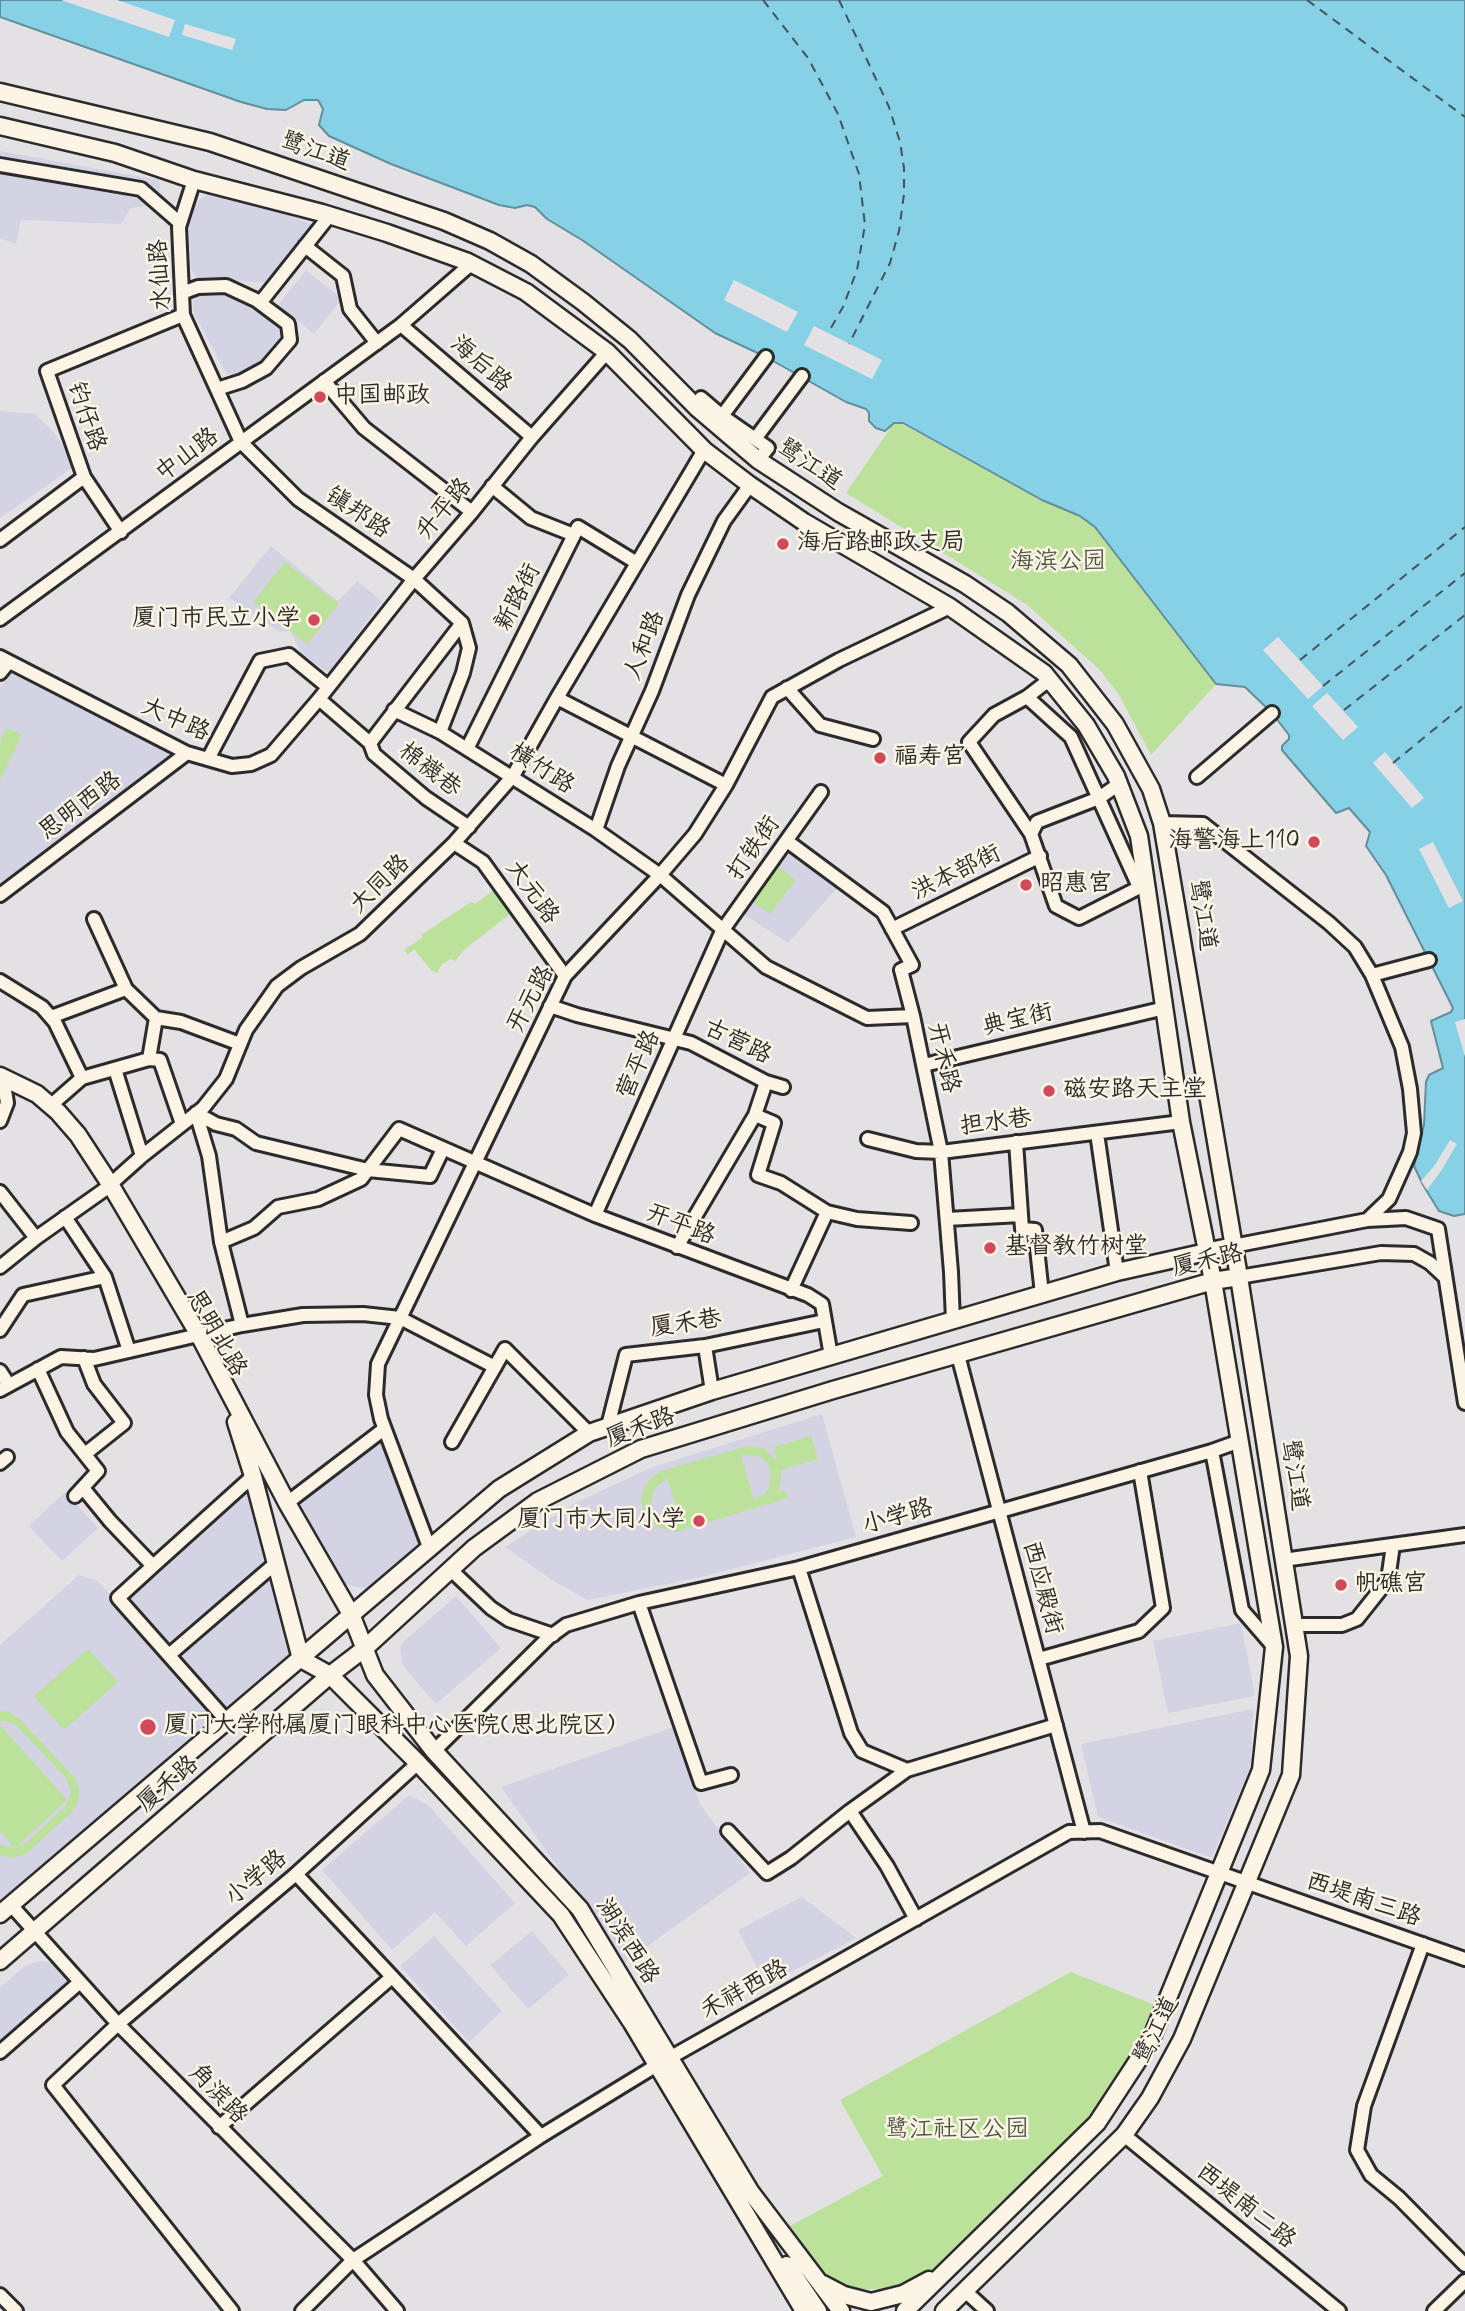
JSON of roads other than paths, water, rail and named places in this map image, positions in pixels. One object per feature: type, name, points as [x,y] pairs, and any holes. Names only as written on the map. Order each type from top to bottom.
[{"type":"main road","name":"鹭江道","points":[[0,92],[210,142],[444,221],[490,241],[531,264],[630,340],[697,408],[758,460],[838,512],[965,584],[1008,613],[1069,665],[1115,724],[1151,789],[1162,823],[1239,1277],[1299,1656],[1291,1775],[1182,2039],[1150,2098],[1124,2135],[944,2311]]},
{"type":"main road","name":"鹭江道","points":[[0,126],[115,153],[194,180],[330,215],[471,264],[526,292],[607,352],[704,450],[750,485],[804,522],[950,607],[1044,673],[1086,725],[1119,784],[1139,836],[1143,886],[1165,1008],[1181,1122],[1213,1281],[1274,1647],[1261,1770],[1150,2042],[1097,2123],[905,2311]]},
{"type":"main road","name":"思明北路","points":[[1,1081],[37,1094],[78,1136],[195,1336],[351,1614]]},
{"type":"main road","name":"思明北路","points":[[1,1081],[26,1096],[62,1127],[107,1187]]},
{"type":"main road","name":"厦禾路","points":[[5,1910],[499,1489],[589,1433],[712,1391],[1117,1272],[1233,1246]]},
{"type":"main road","name":"厦禾路","points":[[0,1961],[330,1675],[364,1649],[474,1548],[538,1501],[641,1449],[833,1390],[1213,1281],[1239,1277]]},
{"type":"main road","name":"思明北路","points":[[195,1336],[235,1419],[253,1476],[301,1659]]},
{"type":"main road","points":[[267,1530],[273,1523],[288,1520],[301,1526]]},
{"type":"main road","name":"湖滨西路","points":[[351,1614],[375,1675],[434,1751],[580,1909],[802,2311]]},
{"type":"main road","name":"湖滨西路","points":[[301,1659],[330,1675],[418,1763],[561,1915],[750,2191],[841,2311]]},
{"type":"main road","points":[[759,2236],[791,2269],[818,2311]]},
{"type":"main road","points":[[821,2283],[844,2295],[871,2302],[903,2294],[943,2272]]},
{"type":"street","points":[[0,165],[141,189],[180,223]]},
{"type":"street","name":"水仙路","points":[[194,180],[180,223],[183,315],[241,442]]},
{"type":"street","points":[[260,303],[330,215]]},
{"type":"street","points":[[305,246],[343,276],[350,309],[377,343]]},
{"type":"street","name":"中山路","points":[[0,620],[377,343],[471,264]]},
{"type":"street","points":[[182,293],[198,287],[226,286],[260,303],[288,324],[290,340],[266,368],[242,381],[217,389]]},
{"type":"street","name":"钓仔路","points":[[0,540],[84,477],[47,371],[183,315]]},
{"type":"street","name":"海后路","points":[[401,324],[532,437]]},
{"type":"street","name":"升平路","points":[[319,699],[414,579],[607,352]]},
{"type":"street","points":[[722,416],[766,357]]},
{"type":"street","points":[[755,439],[802,376]]},
{"type":"street","points":[[324,381],[364,428],[472,512]]},
{"type":"street","points":[[697,408],[701,398],[768,448],[758,460]]},
{"type":"street","name":"镇邦路","points":[[241,442],[298,499],[414,579],[462,623]]},
{"type":"street","name":"大同路","points":[[0,1268],[36,1238],[107,1187],[203,1108],[226,1079],[246,1030],[277,986],[360,934],[454,844],[513,776],[556,698],[704,450]]},
{"type":"street","points":[[84,477],[121,532]]},
{"type":"street","name":"人和路","points":[[596,830],[618,766],[652,691],[688,595],[724,521],[750,485]]},
{"type":"street","points":[[492,486],[531,518],[575,535],[578,527],[637,563]]},
{"type":"street","name":"新路街","points":[[467,749],[575,535]]},
{"type":"street","name":"开元路","points":[[429,1547],[384,1429],[376,1395],[377,1364],[565,976],[695,834],[726,785],[772,697],[838,660],[950,607]]},
{"type":"street","points":[[370,743],[462,623]]},
{"type":"street","points":[[440,732],[463,673],[469,648],[462,623]]},
{"type":"street","points":[[208,759],[260,661],[289,655],[328,687]]},
{"type":"street","points":[[0,673],[5,660]]},
{"type":"street","name":"大中路","points":[[5,660],[187,753],[232,766],[251,764],[271,755],[319,699]]},
{"type":"street","points":[[1027,697],[1071,737],[1143,886],[1079,918],[1056,905],[1031,834],[969,742],[994,715],[1027,697],[1049,680]]},
{"type":"street","points":[[787,688],[820,725],[873,739]]},
{"type":"street","points":[[556,698],[632,734],[726,785]]},
{"type":"street","name":"棉襪巷","points":[[319,699],[370,743],[374,754],[426,798],[469,827]]},
{"type":"street","name":"横竹路","points":[[394,710],[440,732],[513,776],[660,875]]},
{"type":"street","points":[[1197,777],[1272,713]]},
{"type":"street","name":"思明西路","points":[[0,895],[187,753]]},
{"type":"street","points":[[1031,834],[1037,822],[1099,798],[1119,784]]},
{"type":"street","name":"打铁街","points":[[722,931],[821,792]]},
{"type":"street","points":[[1162,823],[1203,824],[1329,923],[1354,947],[1372,975],[1402,1047],[1410,1089],[1414,1133],[1410,1152],[1390,1199],[1367,1220]]},
{"type":"street","points":[[787,841],[883,912],[912,965],[901,970],[913,1016]]},
{"type":"street","name":"大元路","points":[[454,844],[483,862],[565,976]]},
{"type":"street","name":"洪本部街","points":[[892,929],[1040,856]]},
{"type":"street","name":"开禾路","points":[[660,875],[766,967],[867,1018],[913,1016],[941,1152],[953,1321]]},
{"type":"street","points":[[94,919],[126,989],[156,1018],[181,1022],[240,1044]]},
{"type":"street","name":"营平路","points":[[595,1215],[722,931]]},
{"type":"street","points":[[1372,975],[1429,960]]},
{"type":"street","points":[[0,981],[42,1007],[51,1017],[82,1078]]},
{"type":"street","points":[[51,1017],[126,989]]},
{"type":"street","name":"古营路","points":[[550,1006],[691,1043],[766,1082],[783,1087]]},
{"type":"street","name":"典宝街","points":[[924,1065],[1165,1008]]},
{"type":"street","points":[[149,1059],[156,1018]]},
{"type":"street","points":[[50,1105],[82,1078],[149,1059],[160,1060],[182,1125]]},
{"type":"street","points":[[115,1069],[142,1156]]},
{"type":"street","points":[[0,1121],[7,1103],[1,1081]]},
{"type":"street","points":[[677,1247],[755,1115],[766,1082]]},
{"type":"street","points":[[196,1113],[216,1124],[236,1129],[256,1143],[368,1170],[430,1176],[443,1149]]},
{"type":"street","points":[[196,1113],[209,1156],[221,1242],[242,1325]]},
{"type":"street","points":[[755,1115],[774,1123],[758,1175],[781,1183],[827,1212],[857,1219],[911,1223]]},
{"type":"street","name":"担水巷","points":[[868,1139],[916,1151],[941,1152],[1181,1122]]},
{"type":"street","name":"开平路","points":[[368,1170],[399,1129],[595,1215],[808,1295],[822,1304],[831,1356]]},
{"type":"street","points":[[1097,1133],[1117,1272]]},
{"type":"street","points":[[1016,1142],[1022,1229],[1035,1230],[1042,1294]]},
{"type":"street","points":[[221,1242],[254,1228],[278,1207],[318,1199],[361,1179],[368,1170]]},
{"type":"street","points":[[0,1192],[36,1238]]},
{"type":"street","points":[[791,1290],[827,1212]]},
{"type":"street","points":[[947,1219],[1021,1215]]},
{"type":"street","points":[[65,1217],[105,1277],[129,1351]]},
{"type":"street","name":"厦禾路","points":[[1233,1246],[1367,1220],[1406,1218],[1438,1228],[1445,1277]]},
{"type":"street","name":"厦禾路","points":[[1239,1277],[1381,1254],[1414,1254],[1430,1263],[1445,1277]]},
{"type":"street","points":[[0,1330],[23,1295],[105,1277]]},
{"type":"street","points":[[1445,1277],[1465,1403]]},
{"type":"street","points":[[0,1371],[4,1388],[61,1357],[94,1359],[242,1325],[303,1315],[363,1314],[400,1318],[495,1367]]},
{"type":"street","name":"厦禾巷","points":[[608,1426],[626,1355],[705,1346],[824,1321]]},
{"type":"street","points":[[705,1346],[712,1391]]},
{"type":"street","points":[[452,1442],[505,1349],[589,1433]]},
{"type":"street","name":"西应殿街","points":[[958,1355],[1084,1832]]},
{"type":"street","points":[[84,1358],[94,1384],[124,1423],[85,1454]]},
{"type":"street","points":[[38,1369],[67,1432],[99,1471],[79,1492],[153,1566]]},
{"type":"street","points":[[287,1503],[384,1429]]},
{"type":"street","name":"小学路","points":[[434,1751],[566,1625],[639,1603],[799,1568],[1240,1441]]},
{"type":"street","points":[[1212,1451],[1242,1610],[1274,1647]]},
{"type":"street","points":[[1039,1659],[1139,1631],[1164,1608],[1140,1471]]},
{"type":"street","points":[[227,1721],[118,1598],[253,1476]]},
{"type":"street","points":[[1283,1560],[1465,1535]]},
{"type":"street","points":[[1294,1625],[1342,1625],[1357,1619],[1388,1580],[1394,1545]]},
{"type":"street","points":[[169,1655],[276,1563]]},
{"type":"street","points":[[799,1568],[851,1733],[862,1751],[907,1770]]},
{"type":"street","points":[[451,1570],[491,1608],[509,1620],[553,1635]]},
{"type":"street","points":[[639,1603],[701,1783],[731,1775]]},
{"type":"street","points":[[729,1831],[767,1873],[907,1770],[1056,1725]]},
{"type":"street","name":"小学路","points":[[232,2311],[52,2085],[118,2024],[296,1874],[418,1763]]},
{"type":"street","points":[[850,1811],[887,1866],[916,1919]]},
{"type":"street","name":"禾祥西路","points":[[302,2311],[353,2260],[541,2136],[663,2061],[1069,1832],[1100,1831],[1247,1882]]},
{"type":"street","points":[[296,1874],[541,2136]]},
{"type":"street","name":"西堤南三路","points":[[1247,1882],[1465,1959]]},
{"type":"street","name":"角滨路","points":[[5,1910],[35,1930],[118,2024],[353,2260],[397,2311]]},
{"type":"street","points":[[1423,1944],[1364,2106],[1357,2150],[1371,2175],[1399,2198],[1465,2265]]},
{"type":"street","points":[[219,2127],[392,1976]]},
{"type":"street","points":[[0,2052],[80,1982]]},
{"type":"street","name":"西堤南二路","points":[[1124,2135],[1339,2311]]},
{"type":"street","points":[[1434,2311],[1465,2281]]},
{"type":"street","points":[[965,2291],[987,2311]]},
{"type":"street","points":[[0,2295],[16,2311]]},
{"type":"water","points":[[0,0],[1465,0],[1465,1214],[1454,1216],[1439,1211],[1414,1166],[1424,1125],[1426,1082],[1429,1075],[1443,1068],[1431,1021],[1451,1012],[1453,1008],[1386,875],[1366,846],[1370,832],[1349,808],[1336,813],[1282,750],[1289,735],[1272,713],[1245,687],[1216,684],[1095,527],[1080,516],[1042,500],[903,423],[894,423],[885,431],[876,428],[869,421],[866,409],[846,402],[766,357],[715,333],[582,240],[547,219],[535,207],[527,205],[515,208],[499,205],[391,164],[329,136],[319,125],[323,109],[318,100],[304,100],[286,110],[267,109],[241,102],[0,17]]},
{"type":"place","name":"中国邮政","points":[[320,397]]},
{"type":"place","name":"海后路邮政支局","points":[[783,544]]},
{"type":"place","name":"厦门市民立小学","points":[[314,620]]},
{"type":"place","name":"福寿宫","points":[[880,758]]},
{"type":"place","name":"海警海上110","points":[[1314,842]]},
{"type":"place","name":"昭惠宫","points":[[1026,885]]},
{"type":"place","name":"磁安路天主堂","points":[[1049,1091]]},
{"type":"place","name":"基督教竹树堂","points":[[990,1248]]},
{"type":"place","name":"厦门市大同小学","points":[[699,1521]]},
{"type":"place","name":"帆礁宫","points":[[1341,1585]]},
{"type":"place","name":"厦门大学附属厦门眼科中心医院(思北院区)","points":[[148,1727]]},
{"type":"park label","name":"海滨公园","points":[[1058,563]]},
{"type":"park label","name":"鹭江社区公园","points":[[957,2131]]}]
